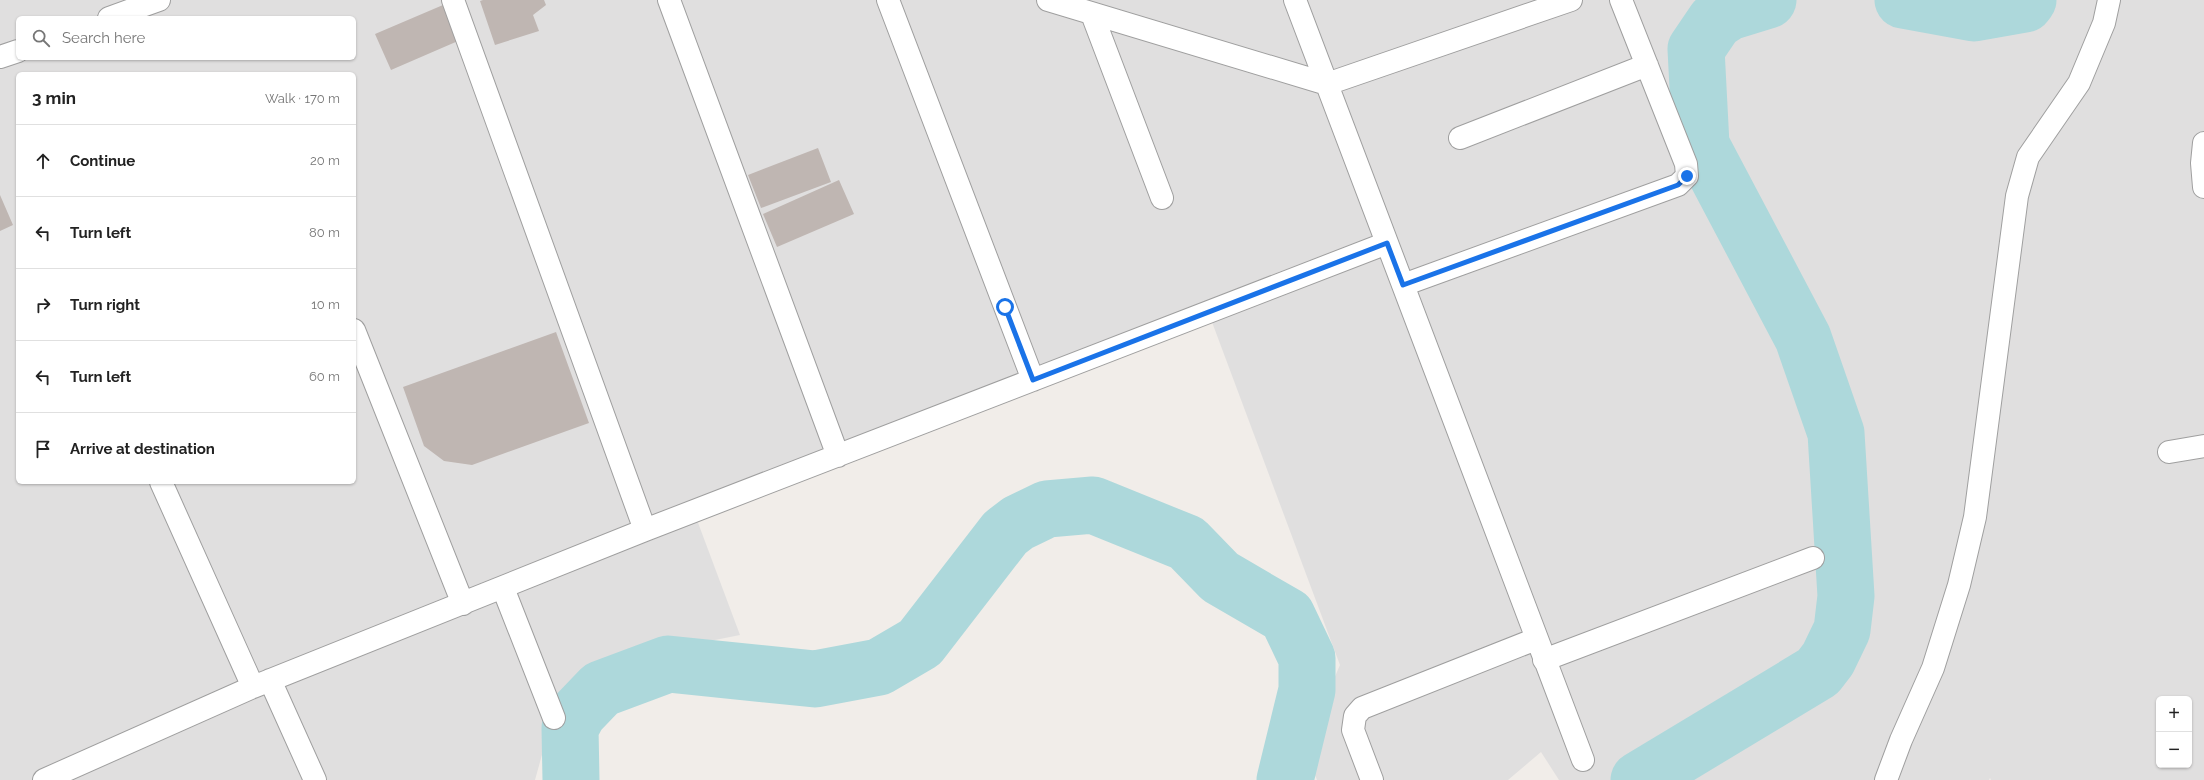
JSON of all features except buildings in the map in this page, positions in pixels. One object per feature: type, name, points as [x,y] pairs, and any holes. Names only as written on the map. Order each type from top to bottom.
[{"type":"street","points":[[115,16],[159,0]]},
{"type":"street","points":[[453,0],[645,530]]},
{"type":"street","points":[[669,0],[838,456]]},
{"type":"street","points":[[888,0],[1033,380]]},
{"type":"street","points":[[1048,0],[1327,84],[1571,0]]},
{"type":"street","points":[[1295,0],[1583,760]]},
{"type":"street","points":[[1403,285],[1678,185],[1687,176],[1686,164],[1621,0]]},
{"type":"street","points":[[1886,780],[1901,740],[1933,668],[1959,584],[1973,524],[2019,190],[2028,158],[2079,83],[2104,23],[2109,0]]},
{"type":"street","points":[[1092,14],[1162,198]]},
{"type":"street","points":[[0,58],[16,52]]},
{"type":"street","points":[[1460,138],[1647,65]]},
{"type":"street","points":[[2204,143],[2202,163],[2204,187]]},
{"type":"street","points":[[44,780],[262,683],[463,604],[645,530],[1387,243]]},
{"type":"street","points":[[356,335],[463,604]]},
{"type":"street","points":[[2168,452],[2204,446]]},
{"type":"street","points":[[162,484],[262,683],[315,780]]},
{"type":"street","points":[[1544,660],[1814,558]]},
{"type":"street","points":[[503,588],[554,718]]},
{"type":"street","points":[[1372,780],[1353,730],[1355,716],[1362,708],[1536,639]]},
{"type":"shaded area","points":[[0,0],[2204,0],[2204,780],[1991,780],[1990,778],[1989,780],[1559,780],[1541,752],[1508,780],[1317,780],[1313,770],[1314,725],[1340,665],[1206,306],[691,504],[740,635],[630,657],[556,704],[535,780],[0,780]]},
{"type":"waterway","points":[[1639,780],[1818,672],[1828,659],[1842,630],[1846,596],[1836,433],[1803,338],[1701,145],[1696,49],[1715,21],[1729,12],[1768,0]]},
{"type":"waterway","points":[[1903,0],[1974,13],[2025,4],[2028,0]]},
{"type":"waterway","points":[[571,780],[570,728],[578,713],[601,689],[668,664],[815,679],[879,667],[920,643],[1005,533],[1018,523],[1047,509],[1093,505],[1187,543],[1220,577],[1287,616],[1307,658],[1307,690],[1285,780]]},
{"type":"route","points":[[1005,307],[1033,380],[1387,243],[1403,285],[1678,185],[1687,176]]}]
